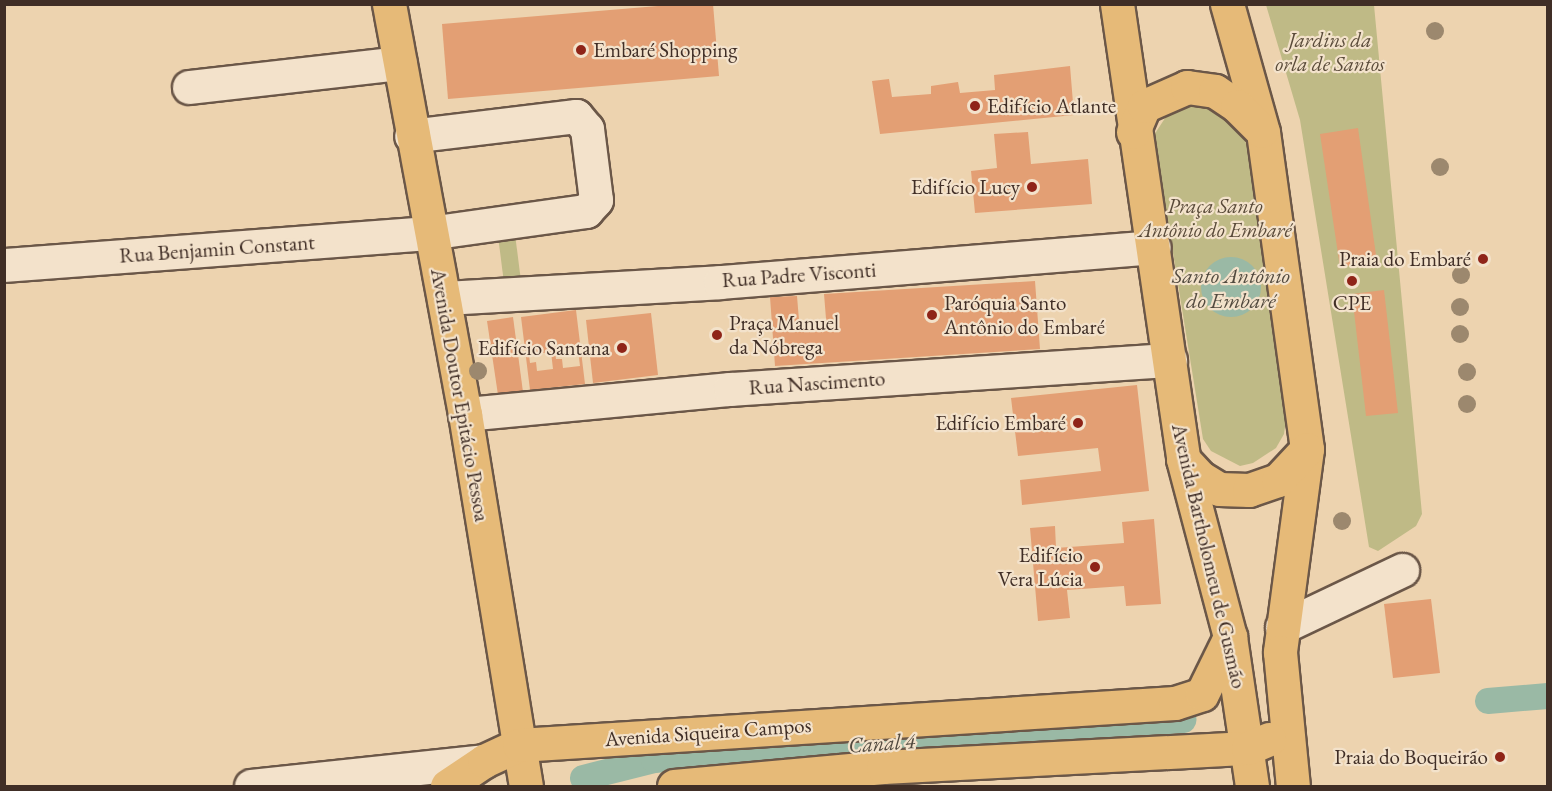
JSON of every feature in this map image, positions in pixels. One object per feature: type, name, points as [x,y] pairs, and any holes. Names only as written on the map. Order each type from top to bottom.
[{"type":"main road","name":"Avenida Doutor Epitácio Pessoa","points":[[389,4],[411,136],[465,414],[526,786]]},
{"type":"main road","name":"Avenida Bartholomeu de Gusmão","points":[[1118,4],[1133,132],[1154,247],[1183,459],[1230,637],[1252,786]]},
{"type":"main road","name":"Avenida Bartholomeu de Gusmão","points":[[1227,4],[1263,132],[1307,449],[1282,627],[1280,660],[1293,786]]},
{"type":"main road","points":[[1133,132],[1144,106],[1187,87],[1215,91],[1237,106],[1263,132]]},
{"type":"main road","points":[[1183,459],[1201,478],[1219,489],[1250,490],[1278,480],[1307,449]]},
{"type":"main road","name":"Avenida Siqueira Campos","points":[[447,786],[484,761],[519,745],[1175,703],[1202,694],[1230,637]]},
{"type":"main road","points":[[674,786],[883,767],[1248,748],[1275,736],[1282,728],[1283,701]]},
{"type":"street","points":[[189,87],[400,63]]},
{"type":"street","name":"Rua Benjamin Constant","points":[[4,265],[429,233],[586,211],[596,194],[587,129],[571,115],[411,136]]},
{"type":"street","name":"Rua Padre Visconti","points":[[444,298],[720,282],[1154,247]]},
{"type":"street","name":"Rua Nascimento","points":[[465,414],[730,389],[1170,360]]},
{"type":"street","points":[[1282,627],[1402,570]]},
{"type":"street","points":[[251,786],[484,761]]},
{"type":"green space","name":"Jardins da orla de Santos","points":[[1266,5],[1374,5],[1422,514],[1416,526],[1378,551],[1369,547],[1300,120]]},
{"type":"green space","name":"Praça Santo Antônio do Embaré","points":[[1192,102],[1228,116],[1242,133],[1252,159],[1289,397],[1284,434],[1276,448],[1253,463],[1240,466],[1211,451],[1203,439],[1154,135],[1171,109]]},
{"type":"green space","points":[[515,234],[521,281],[504,283],[498,236]]},
{"type":"water","name":"Santo Antônio do Embaré","points":[[1225,257],[1237,257],[1248,262],[1256,270],[1261,287],[1259,299],[1248,312],[1237,317],[1225,317],[1214,312],[1206,304],[1201,293],[1201,281],[1206,270],[1214,262]]},
{"type":"building","name":"Embaré Shopping","points":[[682,4],[713,4],[719,76],[448,99],[442,24]]},
{"type":"building","name":"Edifício Atlante","points":[[1070,66],[1074,115],[880,134],[872,81],[889,79],[892,97],[931,94],[931,86],[958,82],[960,93],[995,90],[994,75]]},
{"type":"building","points":[[1358,128],[1377,262],[1340,267],[1320,134]]},
{"type":"building","name":"Edifício Lucy","points":[[1028,132],[1031,164],[1088,159],[1092,204],[975,213],[971,171],[997,168],[994,134]]},
{"type":"building","name":"Paróquia Santo Antônio do Embaré","points":[[1035,281],[1040,349],[775,366],[770,297],[797,296],[800,332],[827,331],[824,294]]},
{"type":"building","points":[[1384,290],[1398,413],[1366,416],[1352,294]]},
{"type":"building","points":[[576,310],[585,384],[530,390],[521,317]],"holes":[[[578,349],[580,366],[563,368],[562,359],[556,359],[555,352]],[[551,352],[553,369],[537,371],[536,362],[530,363],[529,355]]]},
{"type":"building","name":"Edifício Santana","points":[[651,313],[658,375],[593,383],[586,320]]},
{"type":"building","points":[[513,317],[523,392],[498,395],[487,321]]},
{"type":"building","name":"Edifício Embaré","points":[[1137,385],[1149,491],[1022,505],[1020,480],[1101,471],[1098,448],[1018,456],[1011,398]]},
{"type":"building","name":"Edifício Vera Lúcia","points":[[1154,519],[1161,604],[1126,606],[1124,586],[1067,590],[1070,618],[1038,621],[1030,528],[1055,526],[1056,548],[1124,543],[1122,522]]},
{"type":"building","points":[[1431,599],[1440,673],[1393,678],[1384,604]]},
{"type":"waterway","name":"Canal 4","points":[[1488,701],[1548,696]]},
{"type":"waterway","name":"Canal 4","points":[[583,778],[654,760],[1183,720]]},
{"type":"place","name":"Embaré Shopping","points":[[581,50]]},
{"type":"place","name":"Edifício Atlante","points":[[975,106]]},
{"type":"place","name":"Edifício Lucy","points":[[1032,187]]},
{"type":"place","name":"Praia do Embaré","points":[[1483,259]]},
{"type":"place","name":"CPE","points":[[1352,281]]},
{"type":"place","name":"Paróquia Santo Antônio do Embaré","points":[[932,315]]},
{"type":"place","name":"Praça Manuel da Nóbrega","points":[[717,335]]},
{"type":"place","name":"Edifício Santana","points":[[622,348]]},
{"type":"place","name":"Edifício Embaré","points":[[1078,423]]},
{"type":"place","name":"Edifício Vera Lúcia","points":[[1095,567]]},
{"type":"place","name":"Praia do Boqueirão","points":[[1500,757]]}]
